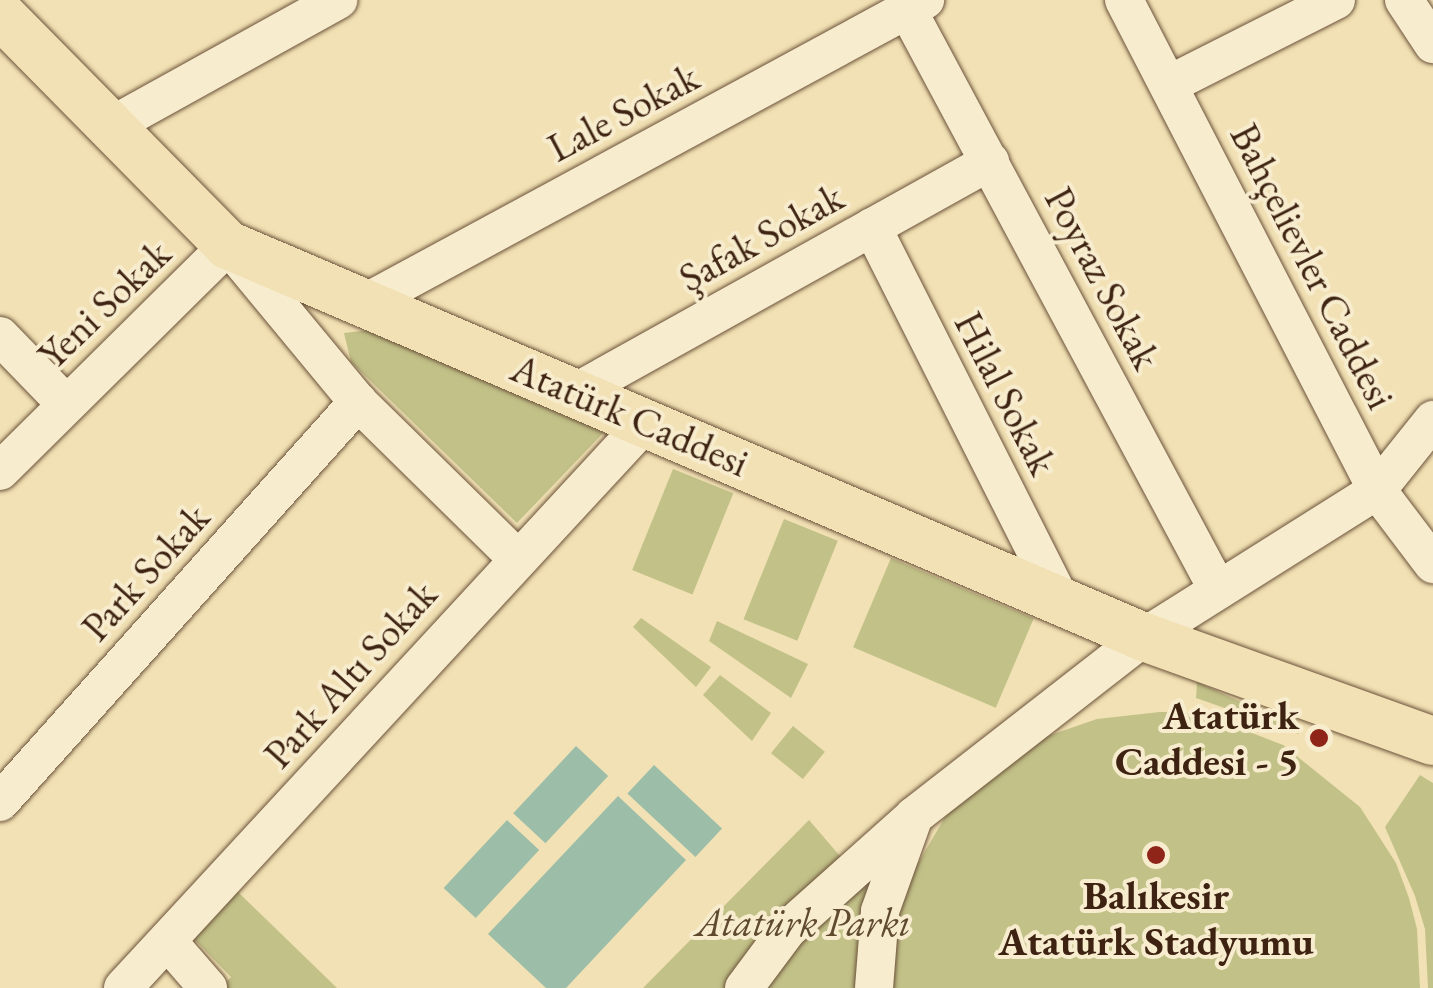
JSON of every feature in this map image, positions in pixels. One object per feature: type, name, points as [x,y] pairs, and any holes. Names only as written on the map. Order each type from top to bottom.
[{"type":"main road","name":"Atatürk Caddesi","points":[[0,14],[228,245],[1144,638],[1333,708]]},
{"type":"main road","points":[[1333,708],[1433,741]]},
{"type":"main road","points":[[1333,708],[1370,732],[1433,761]]},
{"type":"street","points":[[110,126],[338,0]]},
{"type":"street","name":"Bahçelievler Caddesi","points":[[1124,0],[1376,490],[1433,564]]},
{"type":"street","points":[[1170,84],[1336,0]]},
{"type":"street","points":[[1404,0],[1433,44]]},
{"type":"street","name":"Poyraz Sokak","points":[[916,5],[990,162],[1218,590]]},
{"type":"street","name":"Lale Sokak","points":[[364,303],[916,5]]},
{"type":"street","name":"Şafak Sokak","points":[[576,392],[990,162]]},
{"type":"street","name":"Hilal Sokak","points":[[872,226],[1060,600]]},
{"type":"street","points":[[228,245],[358,402],[517,558]]},
{"type":"street","name":"Yeni Sokak","points":[[0,471],[228,245]]},
{"type":"street","points":[[0,336],[66,404]]},
{"type":"street","name":"Park Sokak","points":[[0,802],[358,402]]},
{"type":"street","points":[[744,988],[788,928],[914,816],[1144,638],[1376,490],[1433,420]]},
{"type":"street","name":"Park Altı Sokak","points":[[123,988],[646,422]]},
{"type":"street","points":[[874,988],[880,911],[914,816]]},
{"type":"street","points":[[176,951],[208,988]]},
{"type":"green space","points":[[370,330],[608,428],[517,523],[351,362],[344,333]]},
{"type":"green space","points":[[673,469],[733,493],[692,594],[632,570]]},
{"type":"green space","points":[[784,519],[838,541],[797,641],[744,619]]},
{"type":"green space","points":[[891,558],[1034,619],[996,708],[853,647]]},
{"type":"green space","points":[[641,618],[711,667],[696,687],[633,627]]},
{"type":"green space","points":[[717,621],[808,664],[791,698],[709,641]]},
{"type":"green space","points":[[720,675],[771,713],[752,741],[703,695]]},
{"type":"green space","points":[[1197,682],[1296,727],[1299,734],[1196,698]]},
{"type":"green space","name":"Balıkesir Atatürk Stadyumu","points":[[1184,712],[1221,721],[1283,745],[1360,807],[1396,863],[1409,898],[1417,929],[1420,988],[887,988],[890,943],[910,877],[951,807],[1033,741],[1097,719]]},
{"type":"green space","points":[[793,726],[825,752],[803,779],[771,753]]},
{"type":"green space","points":[[1420,775],[1433,783],[1433,988],[1428,988],[1425,929],[1385,827]]},
{"type":"green space","name":"Atatürk Parkı","points":[[809,820],[870,891],[863,988],[643,988]]},
{"type":"green space","points":[[237,891],[337,988],[220,988],[231,977],[193,938]]},
{"type":"shaded area","points":[[576,746],[608,776],[545,843],[513,813]]},
{"type":"shaded area","points":[[654,765],[722,828],[695,857],[627,794]]},
{"type":"shaded area","points":[[618,796],[686,860],[566,988],[546,988],[488,934]]},
{"type":"shaded area","points":[[507,820],[539,850],[476,918],[444,888]]},
{"type":"place","name":"Atatürk Caddesi - 5","points":[[1319,738]]},
{"type":"place","name":"Balıkesir Atatürk Stadyumu","points":[[1156,855]]}]
